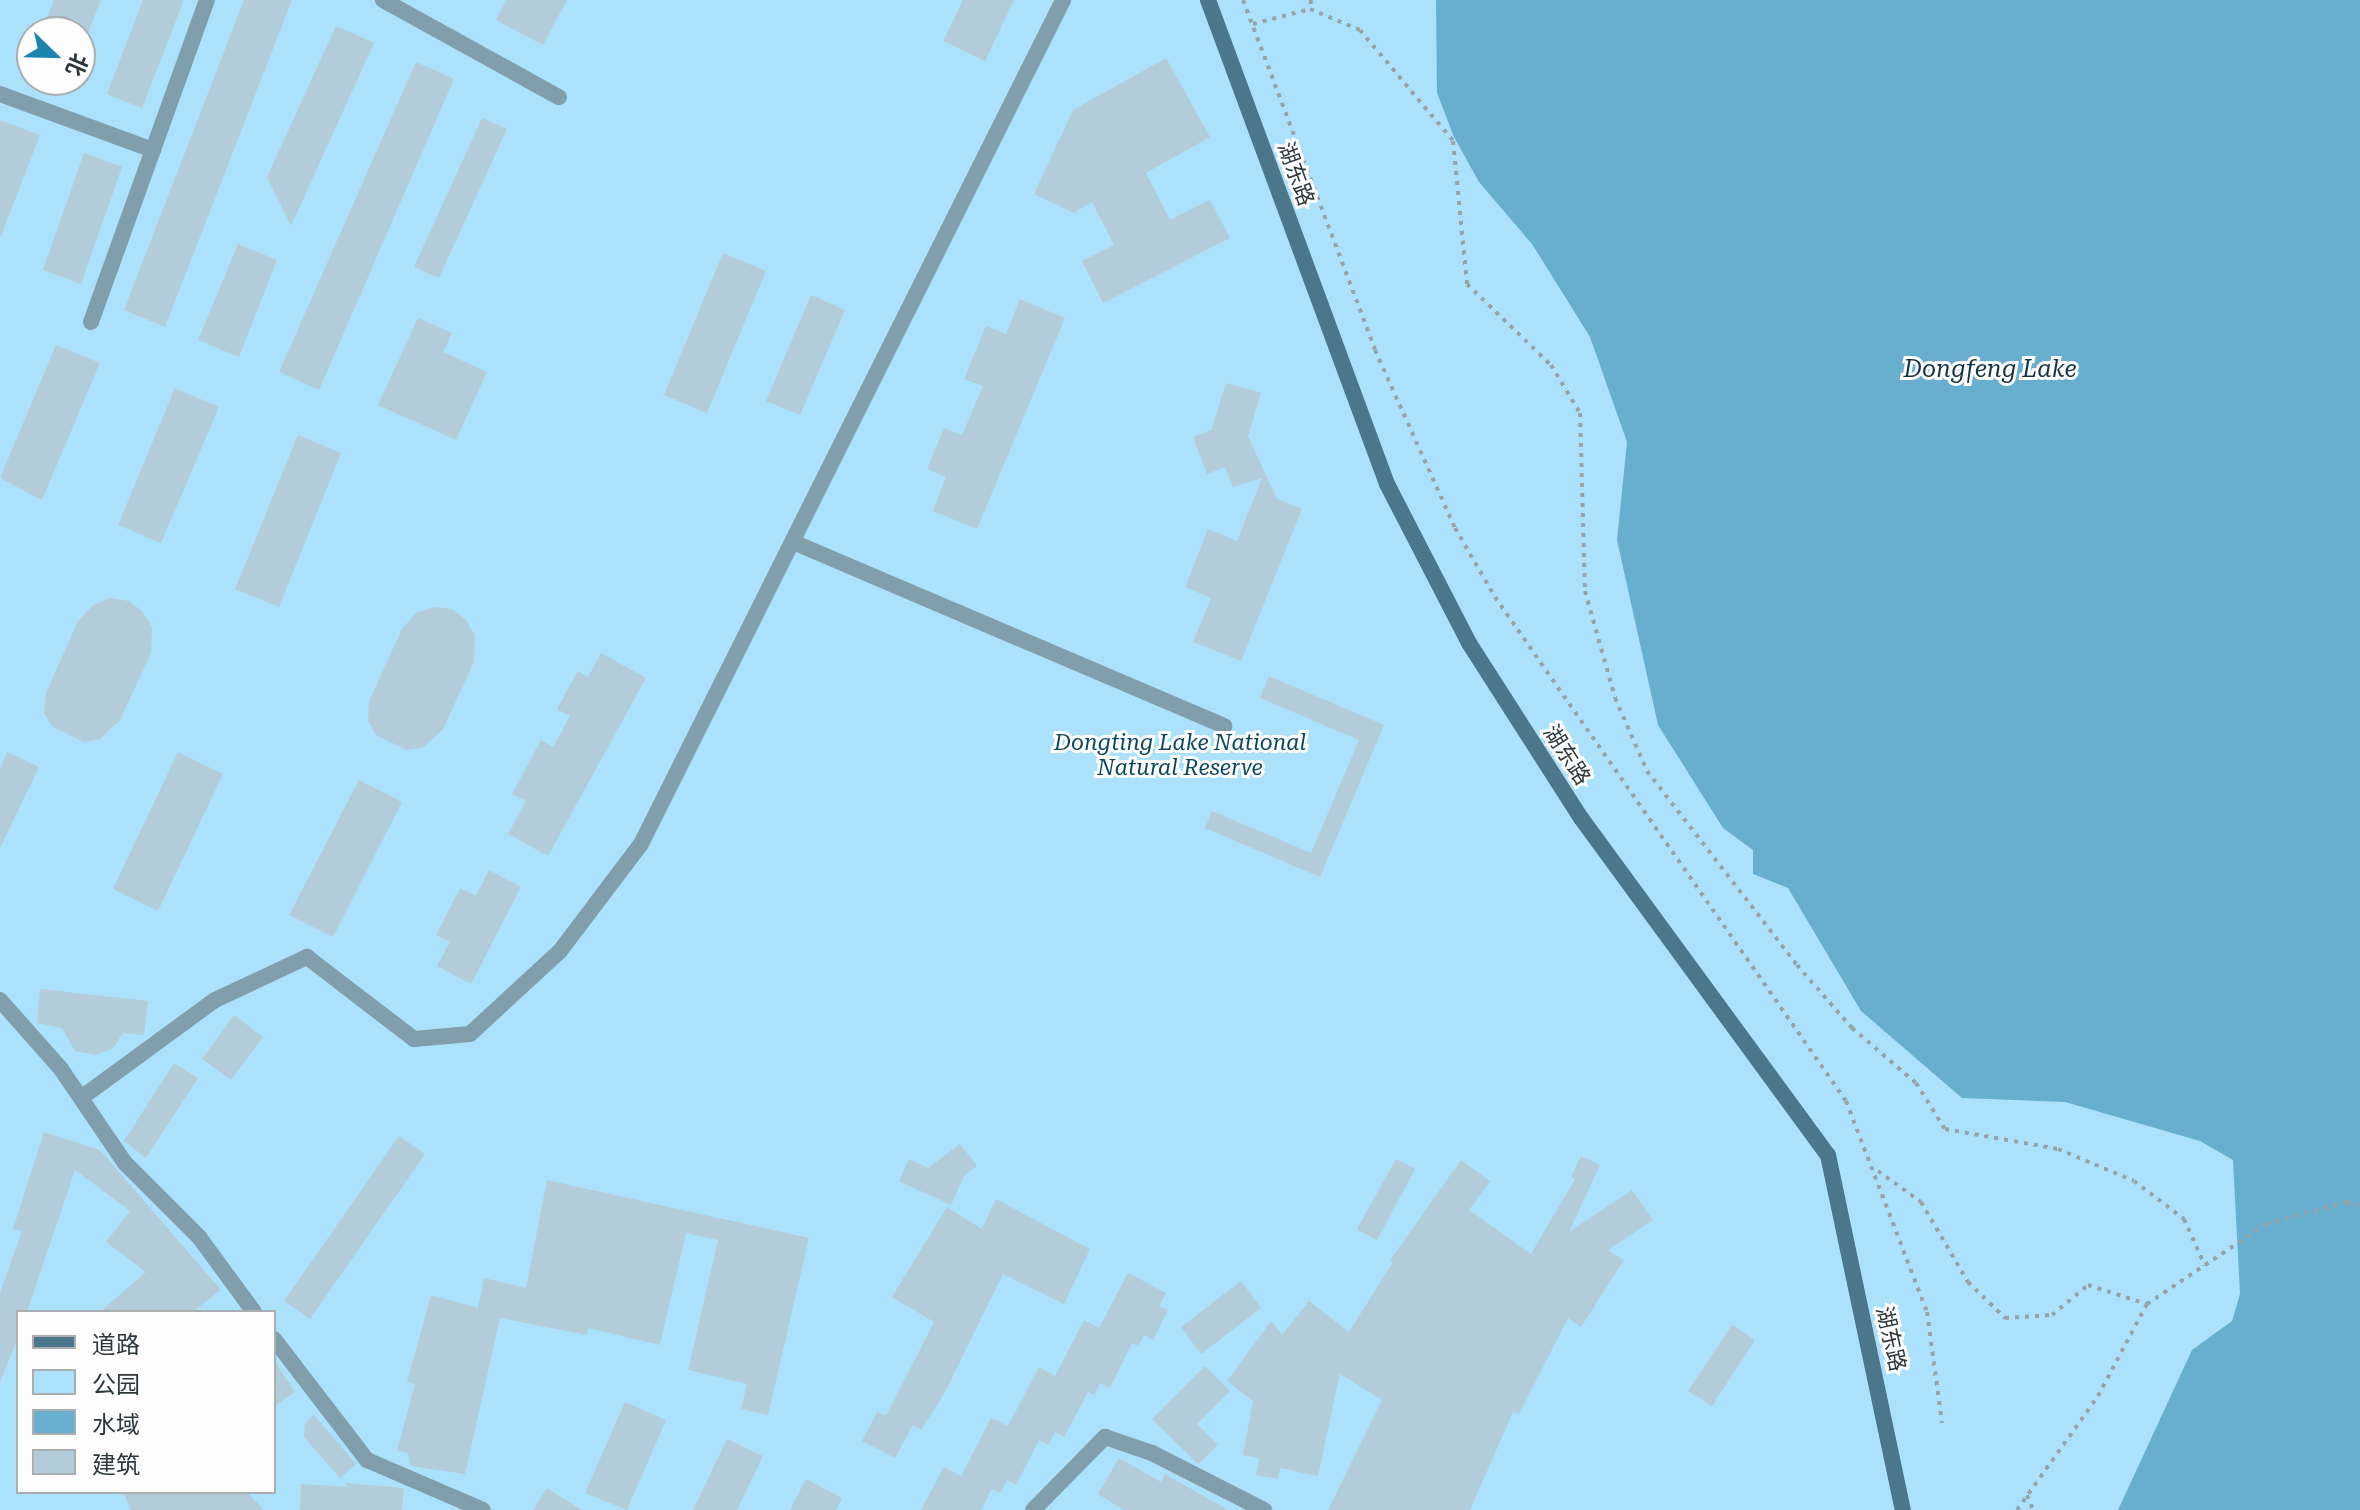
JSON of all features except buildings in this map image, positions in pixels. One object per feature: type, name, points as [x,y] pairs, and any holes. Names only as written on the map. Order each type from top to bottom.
[{"type":"street","points":[[91,322],[207,0]]},
{"type":"street","points":[[383,0],[559,97]]},
{"type":"street","points":[[81,1098],[215,1000],[307,957],[414,1039],[470,1034],[560,951],[641,844],[1063,0]]},
{"type":"street","name":"湖东路","points":[[1208,0],[1387,484],[1469,643],[1581,818],[1828,1155],[1903,1510]]},
{"type":"street","points":[[0,94],[153,150]]},
{"type":"street","points":[[793,542],[1224,726]]},
{"type":"street","points":[[0,1000],[81,1098],[125,1163],[199,1237],[253,1310]]},
{"type":"street","points":[[276,1342],[367,1460],[483,1510]]},
{"type":"street","points":[[1033,1510],[1105,1437],[1152,1453],[1264,1510]]},
{"type":"path","points":[[1243,0],[1375,350],[1455,528],[1495,597],[1846,1101],[1876,1170],[1927,1312],[1942,1423]]},
{"type":"path","points":[[1310,9],[1311,0]]},
{"type":"path","points":[[1253,24],[1310,9],[1360,30],[1453,141],[1467,284],[1551,365],[1580,413],[1585,591],[1615,698],[1647,771],[1797,965],[1852,1028],[1916,1083],[1945,1129],[2058,1149],[2134,1181],[2184,1219],[2205,1266]]},
{"type":"path","points":[[1876,1170],[1921,1202],[1968,1282],[2005,1318],[2052,1315],[2088,1285],[2147,1304]]},
{"type":"path","points":[[2017,1510],[2098,1396],[2147,1304],[2266,1224],[2347,1202],[2360,1205]]},
{"type":"path","points":[[2027,1495],[2033,1510]]},
{"type":"green space","name":"Dongting Lake National Natural Reserve","points":[[0,0],[2360,0],[2360,1510],[0,1510]]},
{"type":"water","name":"Dongfeng Lake","points":[[1436,0],[2360,0],[2360,1510],[2118,1510],[2192,1350],[2232,1321],[2240,1294],[2233,1160],[2200,1141],[2065,1102],[1962,1098],[1861,1011],[1788,888],[1753,874],[1753,850],[1723,828],[1658,725],[1617,540],[1627,442],[1590,337],[1532,244],[1479,182],[1454,137],[1437,93]]}]
